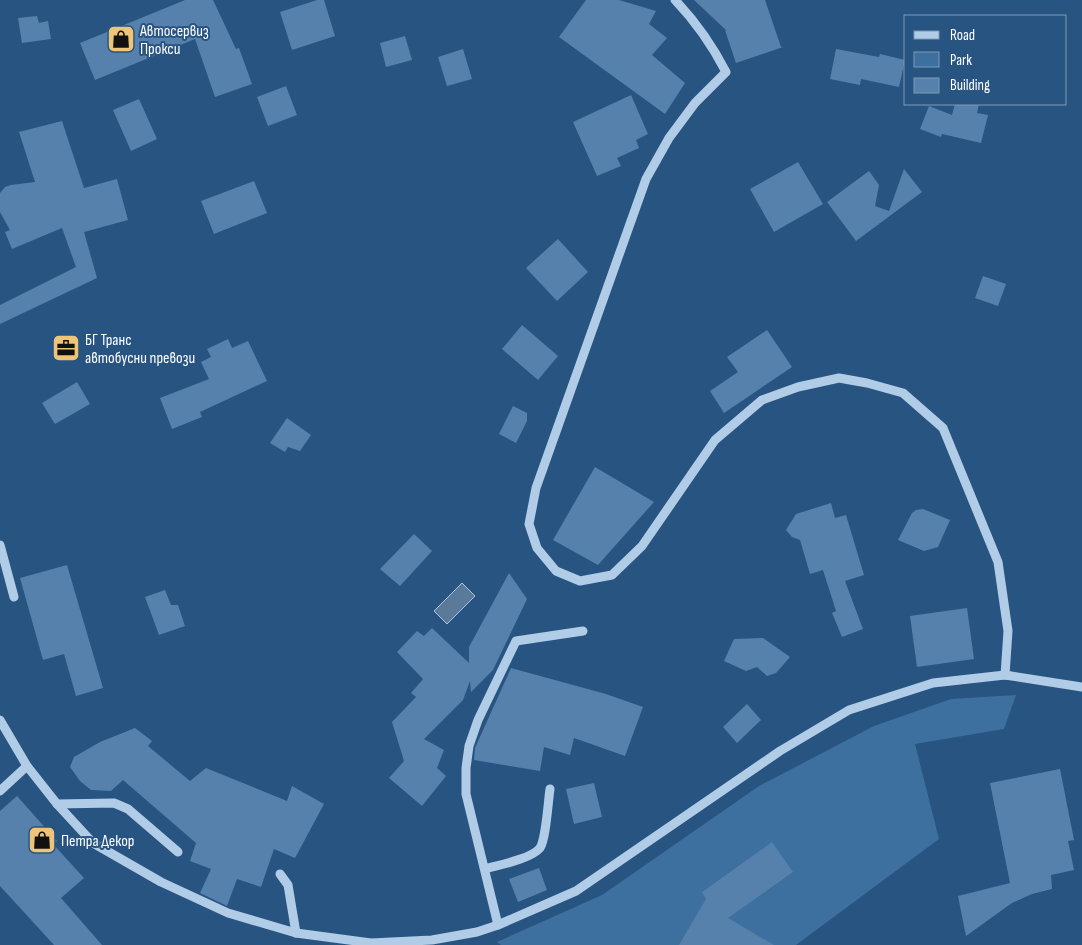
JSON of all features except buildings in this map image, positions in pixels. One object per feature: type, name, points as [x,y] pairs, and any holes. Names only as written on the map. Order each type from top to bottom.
[{"type":"street","points":[[675,0],[702,32],[726,72],[695,103],[679,124],[646,179],[536,488],[530,524],[536,548],[556,571],[580,581],[612,575],[642,546],[715,440],[762,400],[798,387],[839,378],[867,383],[903,394],[944,428],[998,562],[1007,614],[1008,631],[1005,675]]},
{"type":"street","points":[[0,545],[14,597]]},
{"type":"street","points":[[498,925],[466,794],[466,768],[469,746],[478,720],[516,641],[583,631]]},
{"type":"street","points":[[0,720],[27,766],[57,804],[93,843],[161,882],[228,913],[296,933],[371,943],[432,942],[456,940],[498,925],[576,891],[780,751],[849,710],[933,683],[1005,675],[1082,687]]},
{"type":"street","points":[[0,791],[27,766]]},
{"type":"street","points":[[485,869],[532,854],[540,847],[543,839],[550,789]]},
{"type":"street","points":[[57,804],[114,803],[128,808],[178,852]]},
{"type":"street","points":[[280,874],[288,884],[296,933]]},
{"type":"green space","points":[[1016,695],[1004,729],[915,744],[939,839],[796,945],[501,945],[497,942],[602,895],[759,786],[874,726],[951,699]]},
{"type":"shaded area","points":[[462,583],[475,596],[447,624],[434,611]]},
{"type":"place","name":"Автосервиз Прокси","points":[[121,39]]},
{"type":"place","name":"БГ Транс автобусни превози","points":[[66,348]]},
{"type":"place","name":"Петра Декор","points":[[42,840]]}]
